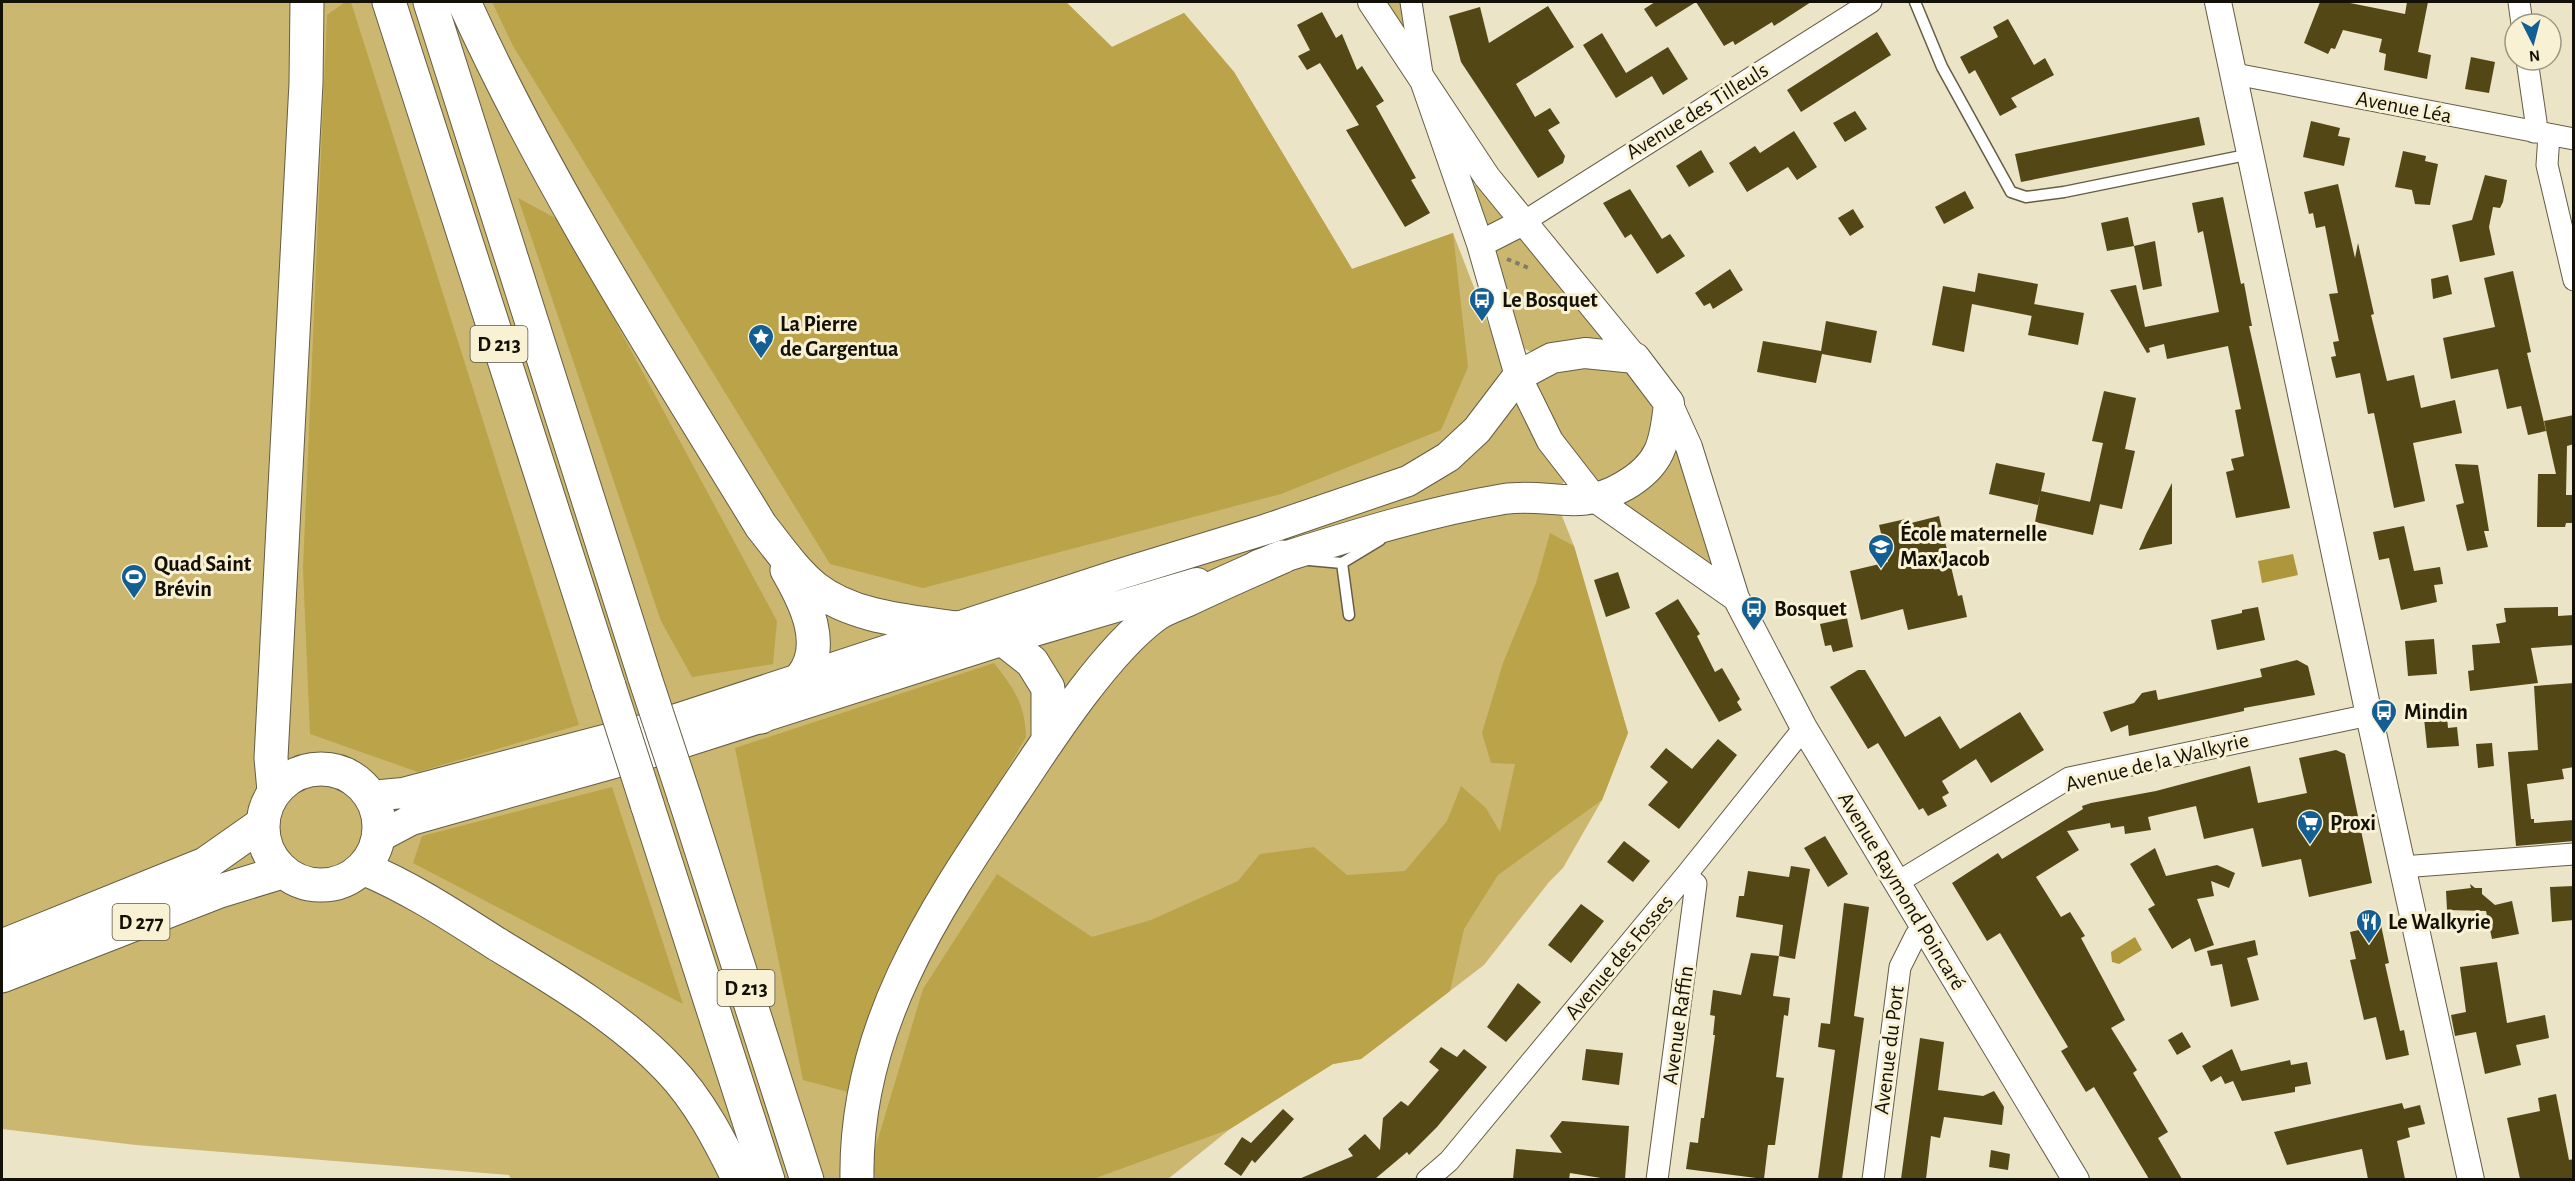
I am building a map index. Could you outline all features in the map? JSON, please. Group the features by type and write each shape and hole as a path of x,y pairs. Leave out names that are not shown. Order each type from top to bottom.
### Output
{"main road":[{"path":"274,791 271,758 306,83 307,2"},
{"name":"D 213","path":"389,2 768,1179"},
{"name":"D 213","path":"430,2 807,1179"},
{"path":"464,2 527,133 573,216 803,597 814,642 811,659 802,676 761,717"},
{"path":"370,796 403,793 646,729 802,676 1267,529 1408,481 1448,457 1477,430 1518,376 1552,358 1574,354 1635,358"},
{"name":"Avenue Raymond Poincaré","path":"1635,358 1669,403"},
{"path":"379,837 411,820 653,752 1004,640 1420,515 1508,499 1574,502 1595,499 1624,487 1652,466 1666,438 1669,403"},
{"path":"761,526 794,567 816,589 852,607 874,614 956,628 1004,640 1032,662 1048,688 1048,740"},
{"path":"857,1179 860,1103 875,1045 901,976 943,898 1048,740 1113,656 1155,615 1282,557"},
{"path":"324,769 350,777 370,796 379,823 379,837 373,854 363,868 349,879 323,885 297,881 282,872 271,858 264,841 262,824 266,806 274,791 297,775 324,769"},
{"name":"D 277","path":"2,946 205,864 262,824"},
{"path":"363,868 400,884 567,987 634,1037 669,1068 698,1104 740,1179"},
{"name":"D 277","path":"2,976 220,891 282,872"}],"street":[{"name":"Avenue Raymond Poincaré","path":"1371,2 1487,177 1635,358"},
{"path":"1410,2 1424,83"},
{"name":"Avenue des Tilleuls","path":"1525,221 1871,2"},
{"path":"2218,2 2252,154 2369,716 2472,1179"},
{"path":"2529,72 2536,122 2541,133 2574,280"},
{"name":"Avenue Léa","path":"2235,74 2574,140"},
{"name":"Avenue Raymond Poincaré","path":"1424,83 1482,254 1518,376 1550,441 1595,499 1736,597"},
{"path":"1482,254 1525,221"},
{"name":"Avenue Raymond Poincaré","path":"1669,403 1689,447 1736,597 1804,728 2076,1179"},
{"name":"Avenue de la Walkyrie","path":"1898,882 2069,778 2369,716"},
{"name":"Avenue des Fosses","path":"1427,1179 1449,1161 1686,876 1804,728"},
{"path":"2402,867 2574,854"},
{"name":"Avenue Raffin","path":"1657,1179 1696,884 1686,876"},
{"name":"Avenue du Port","path":"1873,1179 1900,967 1916,935 1925,930"}],"lane":[{"path":"1915,2 1942,68 2011,192 2026,197 2064,192 2252,154"},
{"path":"1282,557 1342,563 1420,515"},
{"path":"1342,563 1349,615"}],"path":[{"path":"1482,254 1509,259 1538,272 1548,268 1557,260"}],"shaded area":[{"path":"2,2 1066,2 1112,47 1184,13 1234,72 1352,269 1453,233 1519,404 1565,481 1561,485 1550,486 1574,546 1628,733 1602,800 1563,868 1549,882 1484,965 1361,1059 1333,1064 1298,1085 1230,1129 1168,1179 511,1180 509,1175 136,1145 2,1129"},
{"path":"345,2 351,2 579,725 418,772 310,734 303,568 327,15"},
{"path":"492,2 1066,2 1112,47 1184,13 1234,72 1352,269 1453,233 1468,367 1441,430 1281,494 923,588 830,564 513,46"},
{"path":"1383,2 1400,2 1406,29 1403,31"},
{"path":"1479,185 1507,218 1489,231 1473,188"},
{"path":"518,198 561,221 777,621 773,664 692,677 661,621"},
{"path":"1519,234 1604,339 1602,341 1534,353 1521,347 1492,248"},
{"path":"1572,365 1629,372 1651,404 1653,412 1654,420 1645,457 1599,485 1570,455 1535,383 1541,377"},
{"path":"1676,451 1720,571 1622,506 1622,499 1671,452"},
{"path":"1550,533 1574,546 1628,733 1602,800 1498,875 1464,929 1450,991 1361,1059 1333,1064 1230,1129 1093,1179 875,1179 872,1159 923,989 997,874 1092,937 1151,920 1238,881 1260,854 1314,847 1347,875 1405,871 1447,821 1461,786 1486,808 1500,832 1515,764 1491,763 1482,733 1503,663 1536,583"},
{"path":"2293,554 2298,575 2262,583 2258,561"},
{"path":"994,663 1021,706 1026,737 881,985 848,1092 803,1080 735,748"},
{"path":"612,787 683,1004 413,863 422,836"},
{"path":"2135,937 2142,950 2119,964 2112,962 2111,952"}],"building":[{"path":"1655,2 1696,2 1656,27 1644,9"},
{"path":"1696,2 1811,2 1774,26 1772,22 1735,45 1733,41 1724,46"},
{"path":"2320,2 2345,2 2405,14 2407,2 2428,2 2418,52 2431,55 2427,79 2384,70 2386,54 2379,52 2382,39 2343,30 2335,49 2331,48 2328,54 2304,43"},
{"path":"1548,6 1574,47 1516,84 1535,117 1550,108 1560,123 1548,130 1565,156 1563,163 1538,178 1461,62 1449,16 1480,7 1489,43"},
{"path":"1322,12 1336,38 1342,34 1357,70 1362,66 1384,101 1376,106 1416,178 1411,180 1430,213 1405,227 1346,130 1359,125 1320,63 1307,70 1298,56 1310,50 1297,25"},
{"path":"2008,19 2034,65 2045,58 2054,75 2011,98 2017,107 2000,116 1975,70 1969,74 1960,57 1998,37 1993,27"},
{"path":"1877,32 1891,55 1801,112 1787,90"},
{"path":"1602,33 1626,73 1668,47 1688,79 1663,95 1652,76 1616,98 1583,45"},
{"path":"2471,57 2495,62 2489,93 2465,89"},
{"path":"1855,111 1867,129 1845,142 1833,123"},
{"path":"2199,117 2205,145 2021,182 2015,154"},
{"path":"2311,121 2340,128 2338,136 2350,138 2344,166 2303,157"},
{"path":"1794,131 1817,167 1797,180 1788,167 1747,192 1729,163 1755,146 1760,153"},
{"path":"1701,150 1714,172 1689,187 1676,166"},
{"path":"2403,151 2426,156 2425,161 2438,164 2430,205 2415,204 2412,190 2395,187"},
{"path":"2485,175 2507,180 2503,202 2500,208 2493,207 2489,227 2495,255 2460,262 2452,225 2472,220"},
{"path":"2338,184 2355,258 2358,243 2374,314 2371,315 2387,381 2414,375 2421,408 2455,400 2462,433 2413,443 2425,501 2394,508 2374,413 2368,414 2360,373 2336,378 2331,357 2336,356 2333,342 2339,341 2329,294 2338,293 2325,226 2316,228 2313,213 2309,214 2304,192"},
{"path":"1630,189 1662,239 1670,234 1685,256 1657,274 1631,234 1625,238 1603,203"},
{"path":"1965,191 1974,208 1944,224 1935,207"},
{"path":"2223,197 2241,284 2244,283 2252,326 2249,326 2290,508 2236,518 2226,472 2234,470 2231,459 2244,456 2235,410 2241,409 2228,346 2167,359 2164,344 2149,348 2150,352 2147,353 2110,290 2136,285 2145,327 2219,312 2203,231 2198,233 2192,203"},
{"path":"1853,209 1864,227 1850,236 1838,218"},
{"path":"2128,217 2134,246 2107,251 2101,223"},
{"path":"2155,241 2162,286 2143,290 2134,246"},
{"path":"1730,269 1743,290 1713,309 1710,303 1704,306 1695,293"},
{"path":"2513,271 2531,352 2527,353 2546,431 2528,435 2521,406 2507,409 2498,369 2451,379 2443,338 2495,327 2484,278"},
{"path":"1978,273 2038,284 2032,316 1972,304 1964,352 1932,345 1943,286 1975,292"},
{"path":"2448,275 2452,294 2433,299 2431,279"},
{"path":"2034,304 2084,313 2078,345 2028,335"},
{"path":"1826,321 1877,331 1871,363 1822,354 1816,383 1757,372 1763,341 1821,351"},
{"path":"2104,391 2136,398 2125,449 2135,451 2122,509 2090,502 2103,443 2092,441"},
{"path":"2574,415 2574,444 2567,446 2566,495 2574,495 2574,523 2566,523 2565,527 2537,527 2538,474 2556,474 2544,421"},
{"path":"1996,463 2045,473 2038,505 1989,494"},
{"path":"2455,464 2478,465 2489,531 2484,531 2488,547 2467,551 2456,505 2464,503"},
{"path":"2172,483 2172,544 2139,550 2146,534"},
{"path":"2041,491 2100,504 2093,535 2035,522"},
{"path":"1939,516 1958,596 1962,595 1967,617 1908,630 1903,609 1861,620 1850,571 1888,562 1879,525 1910,518 1911,523"},
{"path":"2404,526 2414,571 2440,567 2443,584 2434,585 2437,602 2401,610 2389,558 2379,560 2373,532"},
{"path":"1618,572 1630,608 1606,617 1594,580"},
{"path":"1678,599 1700,634 1697,636 1715,672 1722,668 1740,699 1737,702 1742,710 1719,722 1655,613"},
{"path":"2258,607 2265,640 2217,650 2211,620"},
{"path":"2558,607 2558,616 2574,615 2574,645 2531,648 2538,683 2470,691 2468,671 2474,670 2472,645 2500,643 2496,624 2506,622 2504,608"},
{"path":"1847,618 1853,647 1833,652 1831,645 1825,646 1820,624"},
{"path":"2434,639 2437,674 2408,676 2405,641"},
{"path":"2297,660 2308,666 2315,695 2244,708 2244,711 2129,736 2128,725 2111,732 2103,712 2134,703 2142,693 2156,690 2158,700 2262,677 2260,669"},
{"path":"1858,670 1865,670 1905,737 1940,716 1960,749 2020,712 2044,750 1991,783 1976,759 1942,781 1949,793 1942,797 1947,806 1928,816 1923,808 1919,810 1878,743 1868,749 1830,687"},
{"path":"2574,683 2574,767 2562,769 2564,779 2527,784 2531,819 2534,819 2534,823 2574,820 2574,841 2516,846 2508,752 2538,750 2534,686"},
{"path":"2447,717 2448,728 2457,727 2459,746 2427,748 2424,718"},
{"path":"1718,739 1737,755 1679,829 1648,805 1668,782 1650,767 1666,748 1692,769"},
{"path":"2492,743 2494,766 2478,768 2476,744"},
{"path":"2336,750 2345,754 2372,883 2309,897 2301,859 2262,867 2253,828 2204,839 2196,806 2148,817 2151,830 2125,834 2124,826 2111,828 2110,823 2067,831 2079,850 2036,877 2061,917 2070,912 2085,936 2081,938 2125,1020 2111,1028 2137,1070 2133,1073 2168,1132 2158,1138 2182,1179 2149,1179 2094,1087 2086,1092 2061,1051 2068,1047 2000,933 1987,941 1952,883 1998,853 2002,859 2083,809 2082,806 2091,803 2156,791 2250,766 2258,803 2307,793 2299,758"},
{"path":"1825,836 1848,874 1828,887 1804,848"},
{"path":"1624,841 1650,861 1633,882 1607,862"},
{"path":"2155,848 2166,876 2217,865 2235,873 2229,888 2211,881 2214,896 2197,899 2214,945 2195,952 2190,938 2172,949 2148,909 2155,905 2130,864"},
{"path":"1791,866 1810,869 1795,959 1779,956 1783,925 1736,917 1739,896 1744,896 1748,871 1789,877"},
{"path":"2470,884 2475,888 2482,888 2482,894 2495,905 2512,901 2519,934 2492,939 2486,911 2447,910 2446,891 2471,888"},
{"path":"2574,886 2574,920 2552,922 2550,887"},
{"path":"1844,903 1869,907 1854,1016 1864,1018 1842,1179 1818,1179 1835,1050 1818,1047 1821,1023 1830,1024"},
{"path":"1581,904 1604,921 1571,963 1548,945"},
{"path":"2381,925 2389,963 2385,964 2400,1031 2404,1030 2409,1055 2386,1060 2376,1017 2364,1020 2350,960 2356,959 2350,932"},
{"path":"2255,940 2258,955 2247,958 2259,1000 2231,1007 2222,964 2211,966 2207,951"},
{"path":"1751,953 1779,956 1773,996 1790,998 1788,1016 1784,1015 1776,1077 1784,1078 1775,1145 1768,1145 1764,1179 1686,1169 1690,1142 1698,1143 1701,1118 1704,1118 1715,1035 1713,1035 1715,1016 1710,1015 1713,990 1741,995"},
{"path":"2497,962 2507,1023 2545,1015 2549,1038 2516,1045 2521,1065 2485,1074 2476,1032 2455,1036 2451,1015 2466,1012 2460,967"},
{"path":"1518,983 1541,1002 1506,1042 1487,1027"},
{"path":"2182,1032 2191,1047 2177,1055 2168,1040"},
{"path":"1920,1038 1944,1042 1938,1090 1983,1096 1994,1091 2004,1107 2002,1125 1944,1117 1940,1138 1931,1136 1926,1179 1901,1179"},
{"path":"1441,1047 1457,1057 1464,1049 1487,1067 1437,1127 1409,1155 1407,1152 1375,1179 1299,1179 1353,1156 1348,1149 1365,1134 1380,1150 1383,1118 1401,1101 1408,1106 1439,1070 1429,1062"},
{"path":"1586,1049 1623,1053 1619,1085 1582,1080"},
{"path":"2232,1049 2241,1071 2290,1060 2291,1065 2307,1062 2311,1084 2295,1087 2295,1092 2242,1101 2233,1081 2225,1084 2221,1076 2211,1082 2202,1066"},
{"path":"2556,1094 2569,1160 2574,1159 2574,1179 2520,1179 2507,1118 2540,1111 2538,1098"},
{"path":"2402,1103 2404,1109 2420,1105 2425,1124 2408,1128 2410,1137 2397,1141 2405,1179 2368,1179 2362,1149 2287,1165 2274,1132"},
{"path":"1283,1109 1294,1119 1255,1163 1252,1160 1241,1176 1224,1164 1242,1137 1251,1143"},
{"path":"1562,1121 1629,1126 1625,1179 1607,1179 1570,1173 1569,1179 1513,1179 1516,1149 1562,1153 1550,1136"},
{"path":"1991,1150 2010,1154 2008,1170 1989,1167"}],"place":[{"name":"Le Bosquet","path":"1482,323"},
{"name":"La Pierre de Gargentua","path":"761,360"},
{"name":"École maternelle Max Jacob","path":"1881,570"},
{"name":"Quad Saint Brévin","path":"134,600"},
{"name":"Bosquet","path":"1754,632"},
{"name":"Mindin","path":"2384,735"},
{"name":"Proxi","path":"2310,846"},
{"name":"Le Walkyrie","path":"2369,945"}]}
